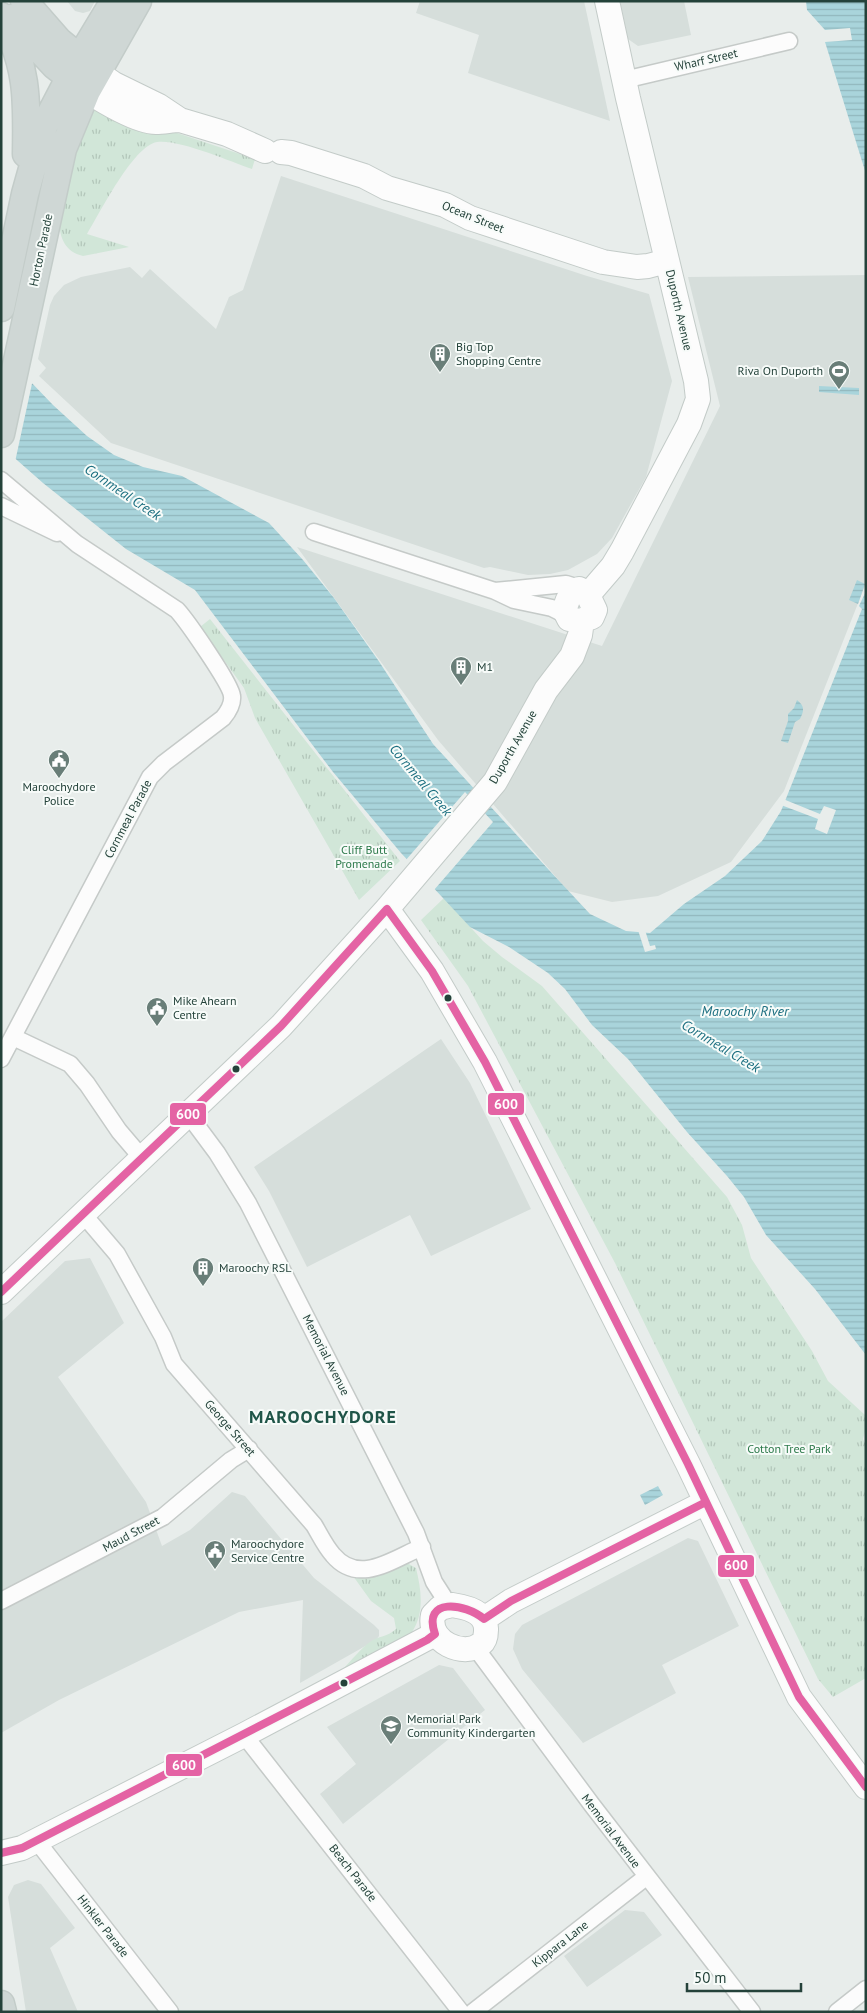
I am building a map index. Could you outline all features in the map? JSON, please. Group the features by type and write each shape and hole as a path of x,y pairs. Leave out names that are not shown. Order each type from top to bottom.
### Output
{"main road":[{"path":"24,1 59,41 83,75"},
{"path":"83,75 114,1"},
{"path":"1,308 25,194 44,126 138,1"},
{"path":"1,8 44,56 83,75"},
{"path":"1,16 16,48 25,78 27,105 25,194"},
{"name":"Horton Parade","path":"1,434 63,149 83,75"},
{"path":"7,280 38,262"},
{"path":"1,2004 2,2012"}],"street":[{"name":"Duporth Avenue","path":"585,592 613,566 622,552 689,424 698,398 698,389 607,1"},
{"name":"Wharf Street","path":"624,80 789,41"},
{"name":"Ocean Street","path":"83,75 114,84 159,106 180,120 227,134 273,152 291,153 364,176 388,188 445,205 470,218 602,262 637,267 667,261"},
{"name":"Cornmeal Parade","path":"1,480 75,542 177,610 228,682 232,698 229,710 223,718 164,763 150,777 1,1059"},
{"name":"Cornmeal Parade","path":"1,506 75,542"},
{"path":"314,532 495,590 514,600 552,608 574,618 590,618 595,614 594,605 585,592 568,584 495,590"},
{"name":"Duporth Avenue","path":"1,1292 281,1026 387,909 477,804 503,768 546,690 570,660 580,635 574,618"},
{"path":"387,909 432,972 485,1062 706,1502 799,1697 866,1786"},
{"path":"13,1036 70,1064 87,1084 119,1132 142,1158"},
{"name":"Memorial Avenue","path":"188,1114 217,1153 248,1203 422,1547 434,1582 443,1596 446,1606"},
{"name":"George Street","path":"83,1214 117,1254 163,1337 174,1364 314,1525 333,1556 352,1569 372,1569 422,1547"},
{"name":"Maud Street","path":"1,1601 163,1518 231,1460 249,1450"},
{"path":"484,1620 511,1600 706,1502"},
{"path":"446,1606 459,1606 476,1612 486,1625 484,1640 475,1647 465,1648 451,1645 440,1639 432,1629 433,1615 440,1608 446,1606"},
{"path":"1,1854 22,1848 244,1735 435,1634"},
{"name":"Memorial Avenue","path":"475,1647 646,1876 752,2012"},
{"name":"Beach Parade","path":"244,1735 462,2012"},
{"name":"Hinkler Parade","path":"36,1840 170,2012"},
{"name":"Kippara Lane","path":"473,2012 646,1876"},
{"path":"837,2012 866,1990"}],"shaded area":[{"path":"67,1 95,1 90,11 83,13 75,11"},
{"path":"420,1 584,1 610,121 468,73 479,35 416,13"},
{"path":"620,1 684,1 691,35 638,46 628,39"},
{"name":"Big Top Shopping Centre","path":"281,176 587,276 649,294 672,381 646,477 612,538 597,554 568,570 550,574 528,575 490,567 484,568 111,443 39,376 46,368 38,359 50,305 54,296 64,285 81,277 130,267 142,278 150,269 216,329 229,297 243,290"},
{"path":"866,275 866,583 784,791 731,862 658,896 612,902 568,891 438,740 297,547 602,646 720,406 688,277"},
{"path":"441,1039 470,1083 531,1209 431,1256 410,1215 307,1267 269,1191 254,1167"},
{"path":"90,1258 124,1323 58,1377 146,1502 162,1546 190,1530 232,1492 245,1496 314,1578 374,1625 379,1630 379,1636 376,1640 300,1683 303,1600 239,1612 59,1700 1,1733 1,1322 65,1261"},
{"path":"688,1538 698,1541 739,1626 662,1665 676,1693 583,1743 522,1669 513,1649 515,1634 522,1625"},
{"name":"Memorial Park Community Kindergarten","path":"439,1665 453,1668 485,1710 343,1824 320,1794 356,1764 327,1727"},
{"path":"28,1880 41,1884 75,1928 50,1948 78,2012 26,2012 8,1897 14,1885"},
{"path":"625,1910 644,1912 662,1935 587,1987 564,1956"}],"green space":[{"path":"94,110 109,117 177,133 255,159 252,169 204,151 178,144 157,142 148,146 128,167 87,234 129,247 83,256 68,248 60,232 59,212 70,166"},
{"name":"Cliff Butt Promenade","path":"210,619 400,861 359,900 255,718 244,688 200,627"},
{"name":"Cotton Tree Park","path":"444,898 483,941 542,986 727,1197 742,1225 751,1258 812,1351 828,1381 865,1415 866,1428 863,1439 866,1445 866,1678 833,1697 818,1679 615,1263 468,986 421,920"},
{"path":"407,1563 416,1568 421,1600 419,1617 412,1632 391,1646 344,1668 370,1642 390,1634 396,1629 394,1618 371,1601 353,1576 381,1574"}],"water":[{"path":"806,1 866,1 866,174 825,42 825,30 807,10"},
{"name":"Maroochy River","path":"1,351 53,405 87,436 114,455 143,467 182,476 269,523 334,598 378,660 433,744 590,914 626,931 650,933 684,904 725,876 762,841 781,811 862,609 859,606 866,591 866,1355 815,1289 766,1235 744,1197 727,1176 687,1132 628,1059 592,1025 565,989 548,973 509,947 470,927 401,853 333,772 195,590 126,549 43,483 1,446"},
{"name":"Riva On Duporth","path":"819,386 859,388 859,395 819,392"},
{"path":"857,580 865,584 858,604 849,600"},
{"path":"797,700 803,707 800,719 795,722 788,743 781,741 788,721 788,714 794,708"},
{"path":"658,1486 663,1495 645,1505 640,1495"}],"pier":[{"path":"850,28 852,40 825,42 825,30"},
{"path":"1,348 33,379 15,462 1,450"},
{"path":"465,792 493,822 434,890 405,861"},
{"path":"783,799 820,814 824,806 836,810 827,834 815,829 818,819 781,805"},
{"path":"638,930 645,930 650,946 655,945 656,949 645,952"}],"transit line":[{"name":"600","path":"1,1292 281,1026 387,909 432,971 485,1062 688,1464 799,1697 866,1787"},
{"name":"600","path":"1,1853 22,1848 427,1640 435,1634 434,1614 440,1609 448,1607 466,1609 484,1619 511,1601 706,1502"}],"place":[{"name":"Big Top Shopping Centre","path":"440,373"},
{"name":"Riva On Duporth","path":"839,390"},
{"name":"M1","path":"461,686"},
{"name":"Maroochydore Police","path":"59,779"},
{"name":"Mike Ahearn Centre","path":"157,1027"},
{"name":"Maroochy RSL","path":"203,1287"},
{"name":"Maroochydore Service Centre","path":"215,1570"},
{"name":"Memorial Park Community Kindergarten","path":"391,1745"}],"district":[{"name":"MAROOCHYDORE","path":"323,1417"}],"water label":[{"name":"Cornmeal Creek","path":"123,492"},
{"name":"Cornmeal Creek","path":"421,780"},
{"name":"Cornmeal Creek","path":"721,1046"}]}
